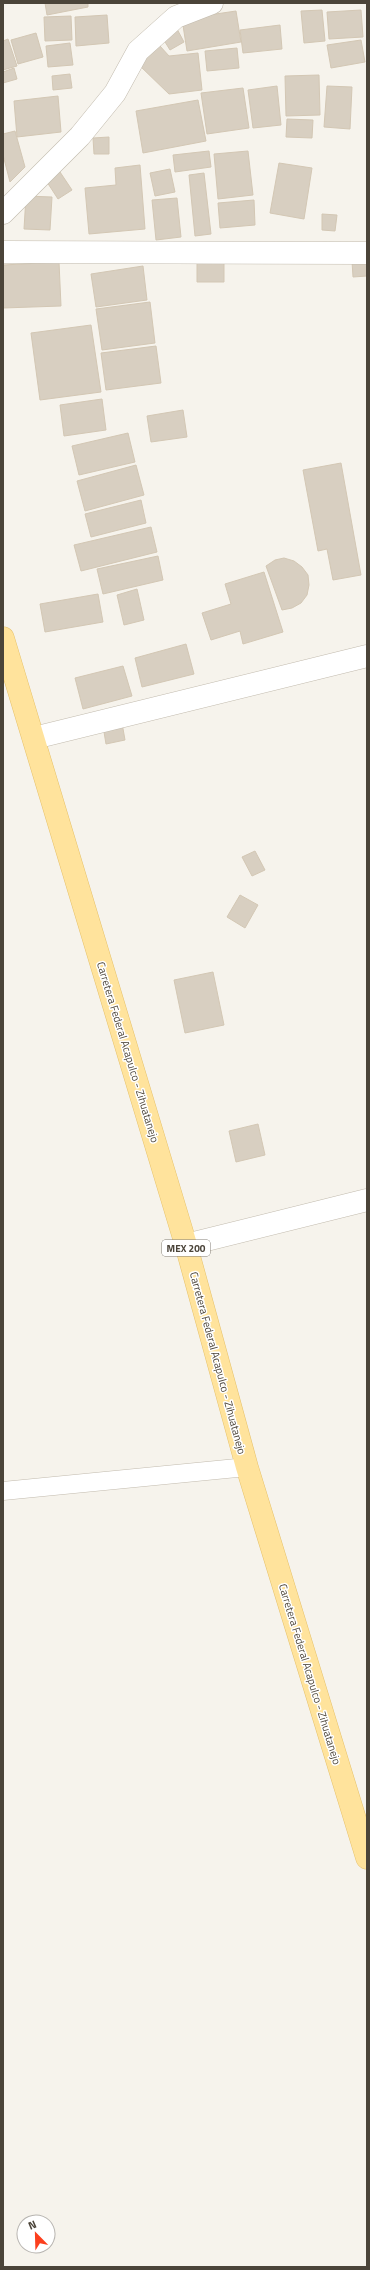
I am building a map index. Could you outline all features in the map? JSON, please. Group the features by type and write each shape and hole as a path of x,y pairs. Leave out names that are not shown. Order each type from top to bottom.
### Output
{"main road":[{"name":"Carretera Federal Acapulco - Zihuatanejo","path":"3,638 186,1245 247,1467 367,1858"}],"street":[{"path":"3,213 80,136 115,93 138,51 176,17 212,3"},
{"path":"3,252 367,253"},
{"path":"34,738 367,656"},
{"path":"186,1245 367,1200"}],"lane":[{"path":"3,1491 247,1467"}],"building":[{"path":"45,3 88,3 88,7 47,15"},
{"path":"322,10 325,41 304,43 301,11"},
{"path":"361,10 363,37 329,39 327,12"},
{"path":"236,11 241,42 187,51 182,19"},
{"path":"107,15 109,43 76,46 75,17"},
{"path":"71,16 72,40 45,41 44,17"},
{"path":"280,25 282,49 243,53 240,30"},
{"path":"177,29 184,42 170,50 162,37"},
{"path":"36,33 43,57 18,64 11,40"},
{"path":"8,39 17,66 3,70 3,41"},
{"path":"361,40 365,62 331,68 327,45"},
{"path":"70,43 73,65 48,67 46,46"},
{"path":"160,46 169,56 198,53 202,90 169,94 139,65"},
{"path":"237,48 239,68 207,71 205,51"},
{"path":"14,68 17,79 3,83 3,72"},
{"path":"70,74 72,88 53,90 52,76"},
{"path":"319,75 320,115 286,116 285,76"},
{"path":"277,86 281,125 253,128 248,90"},
{"path":"327,86 352,87 350,129 324,127"},
{"path":"243,88 249,128 207,134 201,93"},
{"path":"58,96 61,132 17,137 14,101"},
{"path":"198,100 206,141 143,153 136,111"},
{"path":"287,119 313,120 312,138 286,137"},
{"path":"15,131 25,167 10,182 3,155 3,134"},
{"path":"109,137 109,154 94,154 93,138"},
{"path":"209,151 211,167 175,172 173,155"},
{"path":"248,151 253,195 218,199 214,154"},
{"path":"279,163 312,168 304,219 270,213"},
{"path":"140,165 145,229 89,234 85,188 116,185 115,168"},
{"path":"170,169 175,192 155,196 150,173"},
{"path":"60,172 72,190 58,199 47,182"},
{"path":"204,173 211,234 195,236 189,175"},
{"path":"26,196 52,197 50,230 24,229"},
{"path":"177,198 181,237 156,240 152,200"},
{"path":"254,200 255,225 220,228 218,203"},
{"path":"322,214 337,215 335,231 322,230"},
{"path":"367,260 367,276 353,277 352,261"},
{"path":"197,261 224,262 224,282 197,282"},
{"path":"59,262 61,306 3,308 3,265"},
{"path":"143,266 147,300 96,307 91,274"},
{"path":"150,302 155,343 102,350 96,309"},
{"path":"91,325 101,392 40,400 31,333"},
{"path":"156,346 161,383 106,390 101,353"},
{"path":"102,399 106,430 64,436 60,405"},
{"path":"183,410 187,437 151,442 147,416"},
{"path":"128,433 135,462 79,475 72,446"},
{"path":"341,463 361,575 333,580 327,549 318,551 303,470"},
{"path":"136,465 144,495 85,511 77,481"},
{"path":"141,500 146,523 91,537 85,514"},
{"path":"151,527 157,552 81,571 74,545"},
{"path":"158,556 163,580 103,594 97,569"},
{"path":"284,558 294,561 302,567 308,575 309,585 307,595 301,603 292,608 282,610 266,566 275,560"},
{"path":"264,572 283,632 243,644 240,631 211,640 202,613 231,604 225,584"},
{"path":"137,589 144,620 124,625 117,595"},
{"path":"98,594 103,622 45,632 40,604"},
{"path":"186,644 194,674 142,687 135,658"},
{"path":"123,666 132,696 83,709 75,678"},
{"path":"122,723 125,740 106,744 103,726"},
{"path":"255,851 265,870 252,876 242,857"},
{"path":"240,895 258,905 245,928 227,917"},
{"path":"213,972 224,1025 185,1033 174,980"},
{"path":"258,1124 265,1155 236,1162 229,1131"}]}
